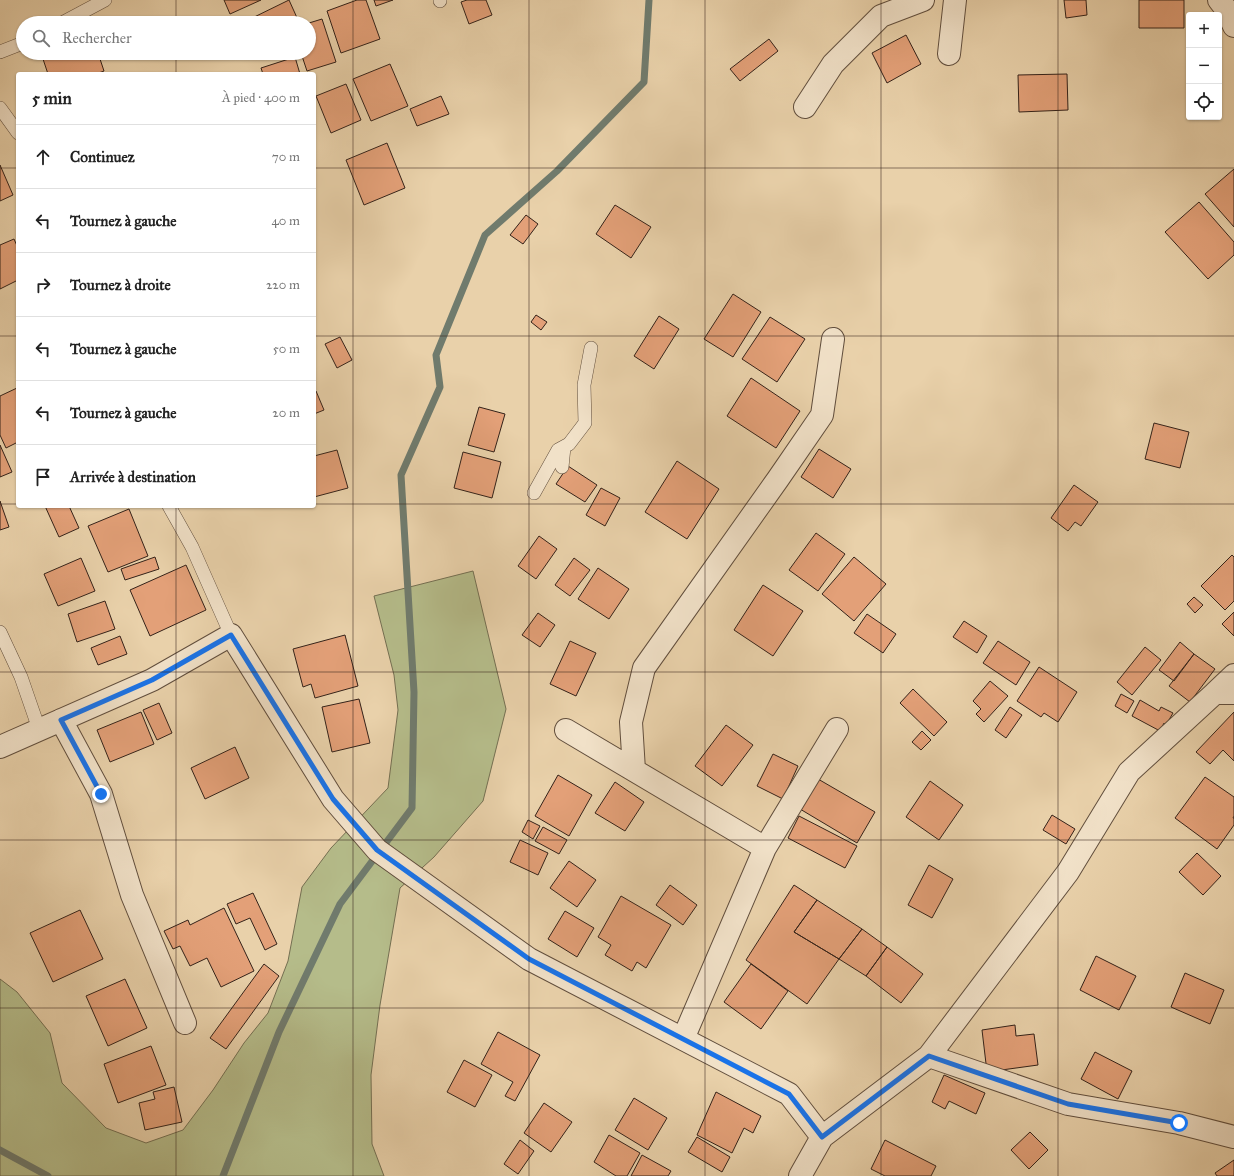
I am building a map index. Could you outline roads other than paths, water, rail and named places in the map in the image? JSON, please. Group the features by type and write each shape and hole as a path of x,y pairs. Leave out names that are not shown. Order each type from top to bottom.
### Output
{"street":[{"path":"805,107 833,64 881,16 922,0"},
{"path":"949,54 955,0"},
{"path":"1219,0 1226,9 1234,26"},
{"path":"634,770 631,722 644,668 778,479 822,414 833,338"},
{"path":"0,746 152,680 231,635 333,799 377,850 529,959 789,1094 822,1137"},
{"path":"800,1176 822,1137 929,1056 1068,872 1129,772 1224,693 1234,675"},
{"path":"61,720 101,794 132,895 185,1023"},
{"path":"683,1039 765,848 837,729"},
{"path":"566,730 765,848"},
{"path":"929,1056 1068,1104 1179,1123 1234,1137"}],"lane":[{"path":"75,16 105,0"},
{"path":"0,52 16,46"},
{"path":"0,108 16,130"},
{"path":"534,493 558,450 569,444 585,423 584,384 592,348"},
{"path":"562,467 564,447"},
{"path":"170,508 192,547 231,635"},
{"path":"0,632 21,677 39,729"}],"waterway":[{"path":"223,1176 279,1032 340,904 412,808 414,692 401,475 440,387 436,355 485,235 557,171 644,82 649,0"},
{"path":"0,1150 48,1176"}]}
